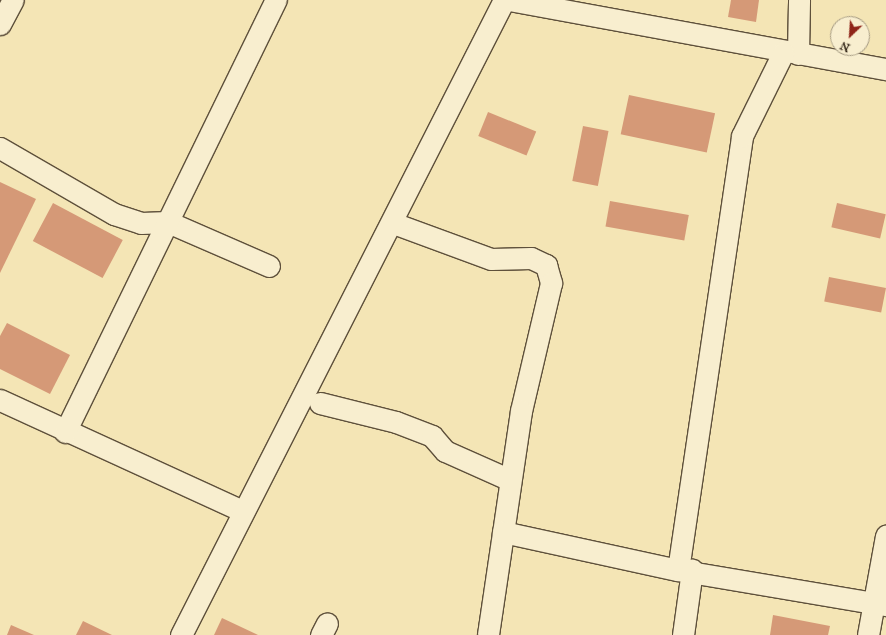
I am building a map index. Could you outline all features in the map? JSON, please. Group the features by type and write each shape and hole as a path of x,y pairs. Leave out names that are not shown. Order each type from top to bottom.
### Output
{"street":[{"path":"0,24 13,0"},
{"path":"65,432 276,0"},
{"path":"181,635 393,223 504,0"},
{"path":"509,0 886,70"},
{"path":"683,635 685,570 742,136 790,53 799,0"},
{"path":"0,148 114,214 141,223 168,222 268,266"},
{"path":"393,223 491,259 531,258 546,265 550,283 521,411 488,635"},
{"path":"0,400 65,432 244,511"},
{"path":"320,403 396,422 432,436 445,451 510,480"},
{"path":"503,532 685,570 880,604"},
{"path":"868,635 880,604 886,536"}],"building":[{"path":"731,0 759,0 756,22 728,17"},
{"path":"629,95 715,113 707,152 621,134"},
{"path":"488,112 536,131 526,156 478,136"},
{"path":"583,126 609,131 598,186 572,181"},
{"path":"0,182 36,199 0,273"},
{"path":"610,201 689,215 684,240 605,227"},
{"path":"53,203 123,240 103,278 33,241"},
{"path":"837,203 886,214 880,239 831,227"},
{"path":"829,277 886,288 881,313 824,302"},
{"path":"7,323 70,355 50,394 0,369 0,336"},
{"path":"773,615 830,626 828,635 770,635"},
{"path":"222,618 258,635 214,635"},
{"path":"83,621 112,635 76,635"},
{"path":"11,625 34,635 7,635"}]}
